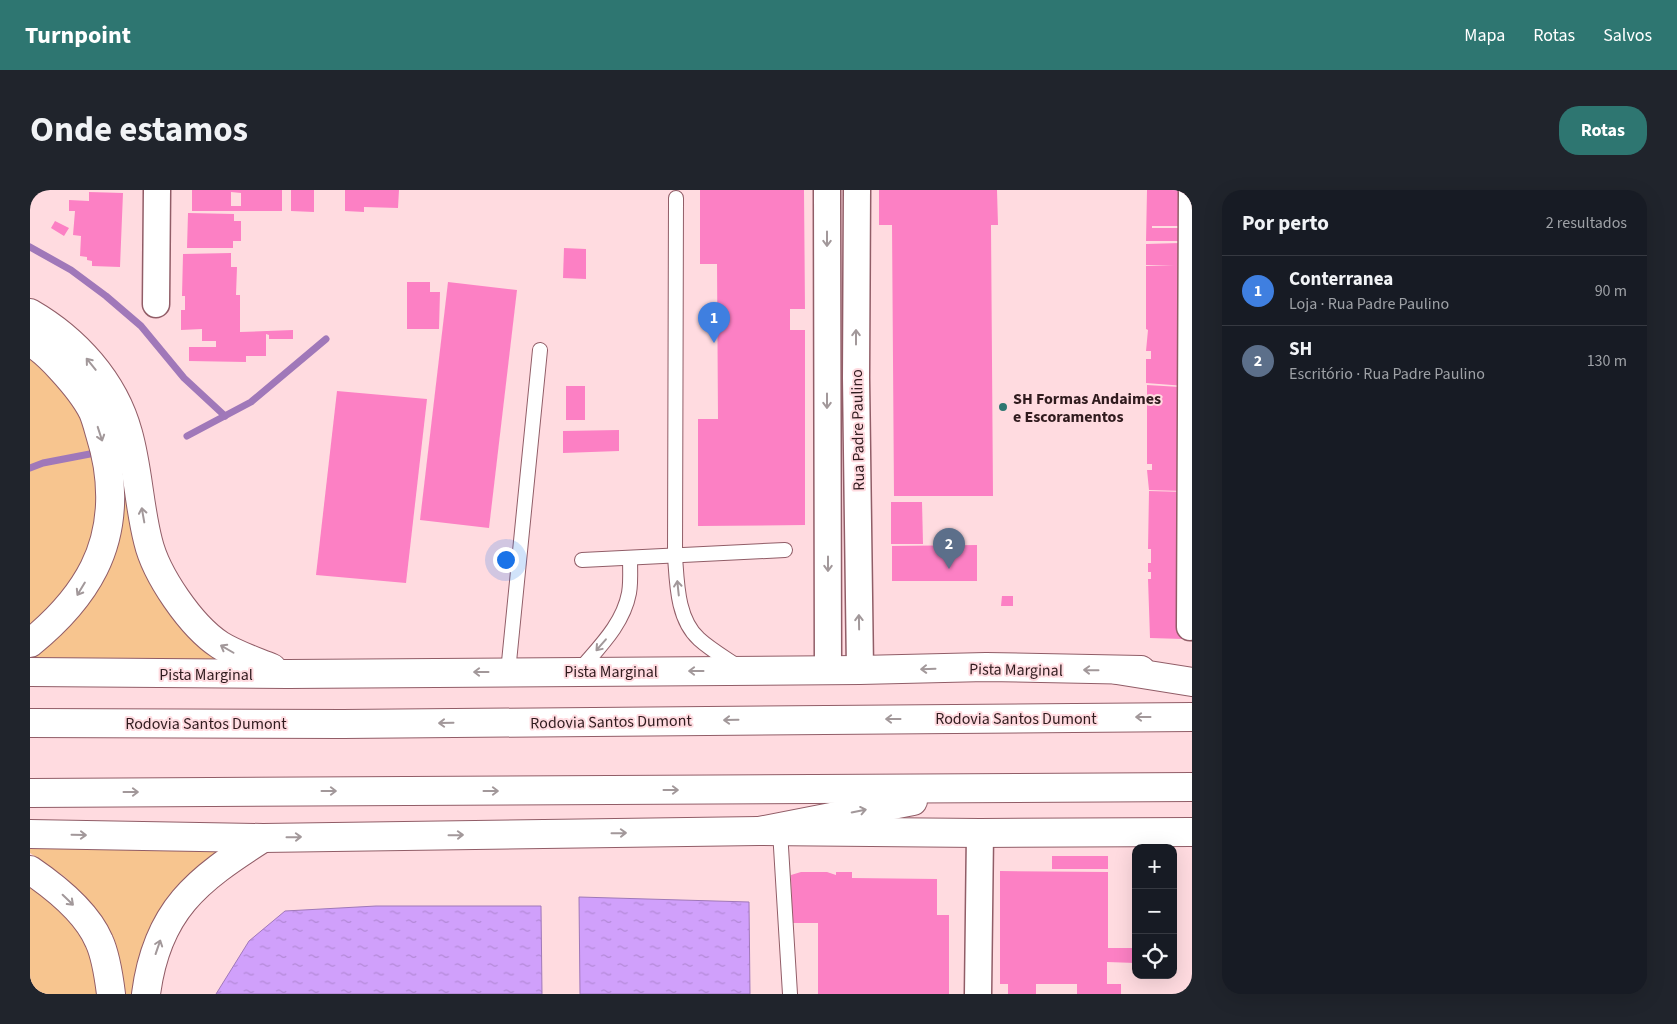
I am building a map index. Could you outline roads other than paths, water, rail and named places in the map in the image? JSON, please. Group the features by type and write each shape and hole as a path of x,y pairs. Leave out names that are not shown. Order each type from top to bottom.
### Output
{"main road":[{"path":"30,313 50,324 90,361 102,377 116,402 128,432 148,542 155,561 174,595 193,622 220,645 288,674"},
{"path":"30,342 52,360 77,386 93,413 106,451 112,502 107,533 94,567 77,596 50,627 30,643"},
{"name":"Pista Marginal","path":"30,672 288,674 860,670 986,667 1117,670 1192,669"},
{"path":"1117,670 1192,682"},
{"name":"Rodovia Santos Dumont","path":"30,723 344,724 1192,717"},
{"path":"30,793 1192,787"},
{"path":"770,831 977,788"},
{"path":"30,834 263,838 770,831 980,833 1192,832"},
{"path":"146,994 148,979 159,942 174,912 192,890 210,874 263,838"},
{"path":"30,870 50,883 72,903 91,928 99,942 109,975 111,994"}],"street":[{"path":"156,304 157,190"},
{"name":"Rua Padre Paulino","path":"827,190 828,670"},
{"name":"Rua Padre Paulino","path":"856,190 856,378 860,670"},
{"path":"1190,627 1192,190"},
{"path":"978,994 980,833"}],"lane":[{"path":"676,198 675,556 678,595 685,619 698,638 742,670"},
{"path":"508,672 540,350"},
{"path":"582,560 785,550"},
{"path":"578,672 607,638 622,616 629,593 630,558"},
{"path":"770,831 790,994"}],"water":[{"path":"579,897 749,902 750,994 580,994"},
{"path":"376,906 541,906 542,994 216,994 249,941 285,911"}],"waterway":[{"path":"30,247 71,270 106,296 141,326 184,378 225,416"},
{"path":"187,436 251,402 326,339"},
{"path":"30,468 43,463 95,453"}],"place":[{"name":"Conterranea","path":"714,343"},
{"name":"SH Formas Andaimes e Escoramentos","path":"1003,407"},
{"name":"SH","path":"949,569"}]}
